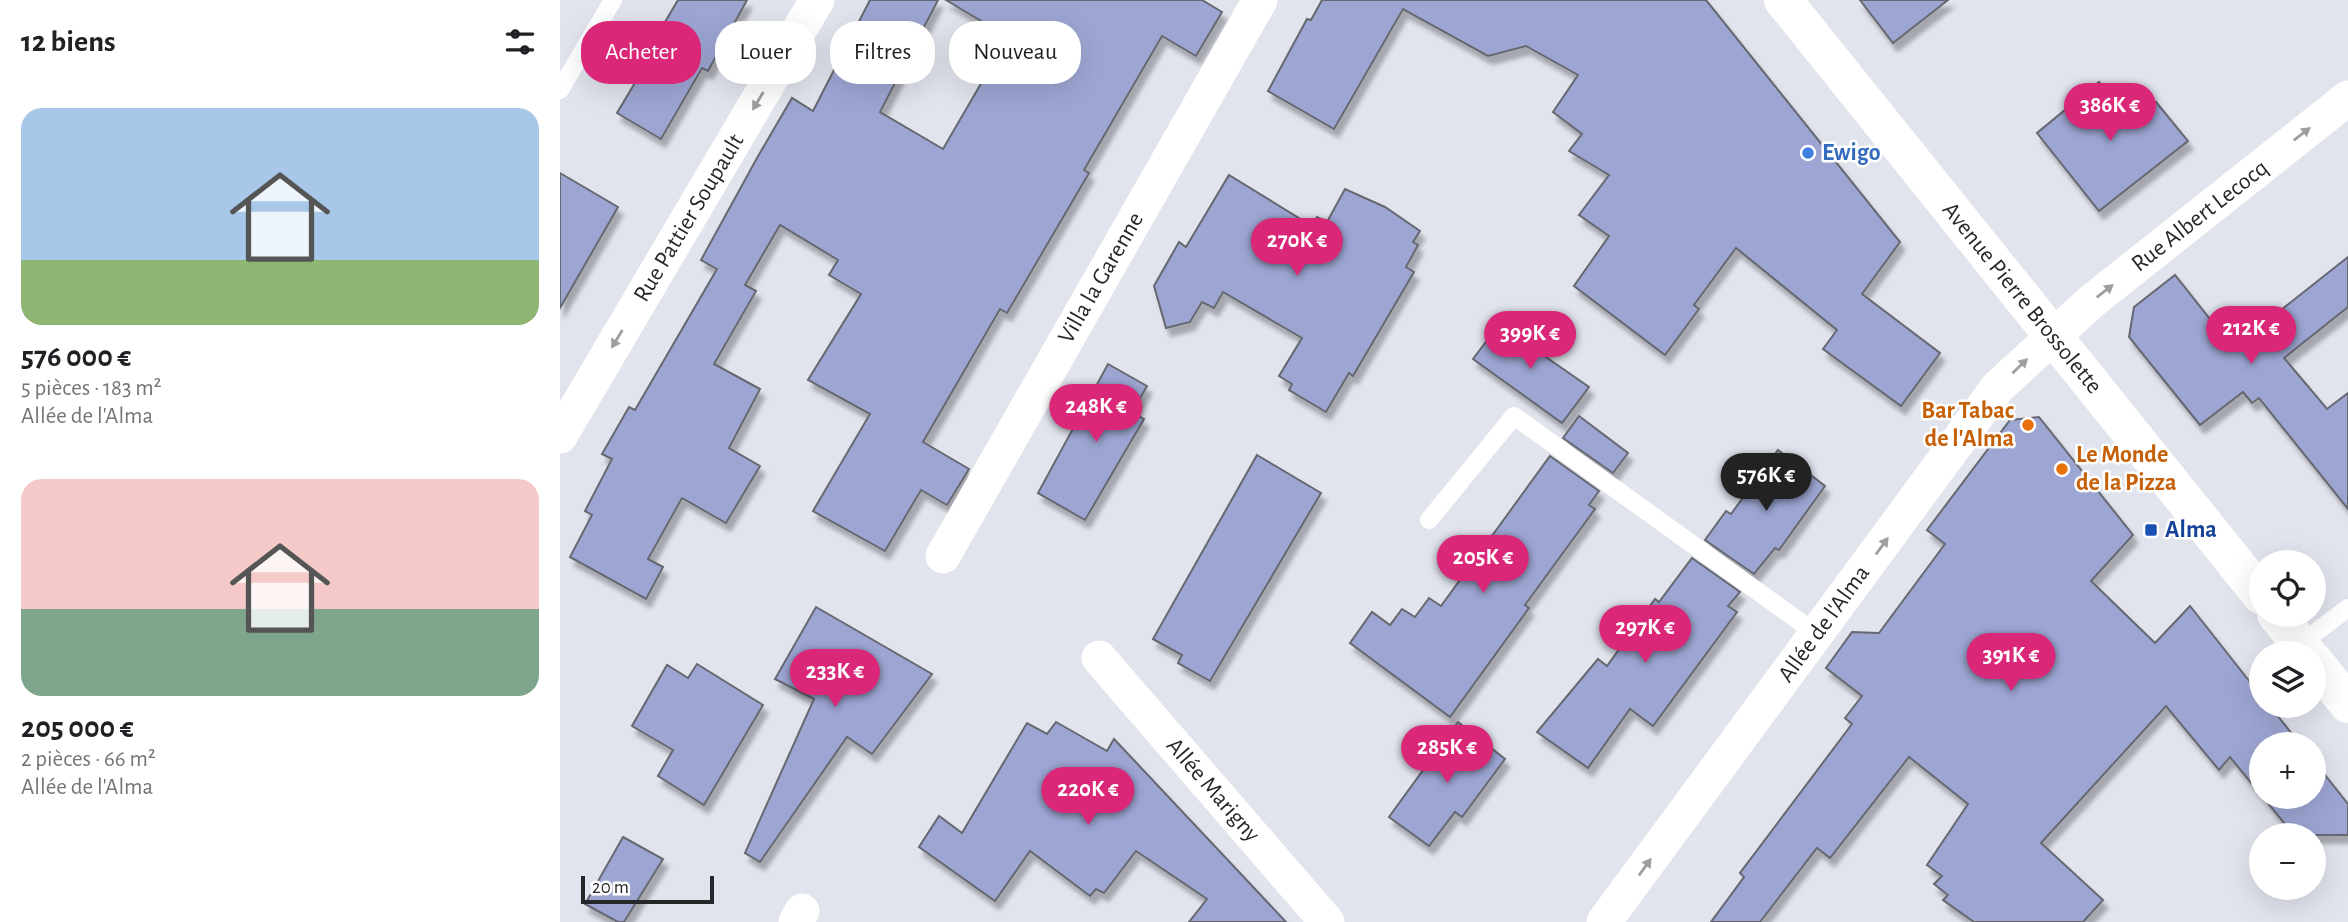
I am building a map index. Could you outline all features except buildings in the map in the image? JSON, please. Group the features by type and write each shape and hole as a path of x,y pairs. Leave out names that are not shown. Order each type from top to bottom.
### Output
{"main road":[{"name":"Avenue Pierre Brossolette","path":"1783,0 2249,580"},
{"path":"2286,627 2297,641"},
{"path":"2326,677 2348,704"}],"street":[{"name":"Rue Pattier Soupault","path":"560,436 817,0"},
{"name":"Villa la Garenne","path":"943,556 1260,0"},
{"name":"Rue Albert Lecocq","path":"2053,335 2348,98"},
{"name":"Allée de l'Alma","path":"1604,922 1998,387 2053,335"},
{"name":"Allée Marigny","path":"1099,658 1327,922"}],"lane":[{"path":"560,90 613,0"},
{"path":"1429,520 1514,416 1817,634"},
{"path":"2318,641 2348,608"}],"place":[{"name":"Ewigo","path":"1808,153"},
{"name":"Bar Tabac de l'Alma","path":"2028,425"},
{"name":"Le Monde de la Pizza","path":"2062,469"},
{"name":"Alma","path":"2151,530"}]}
